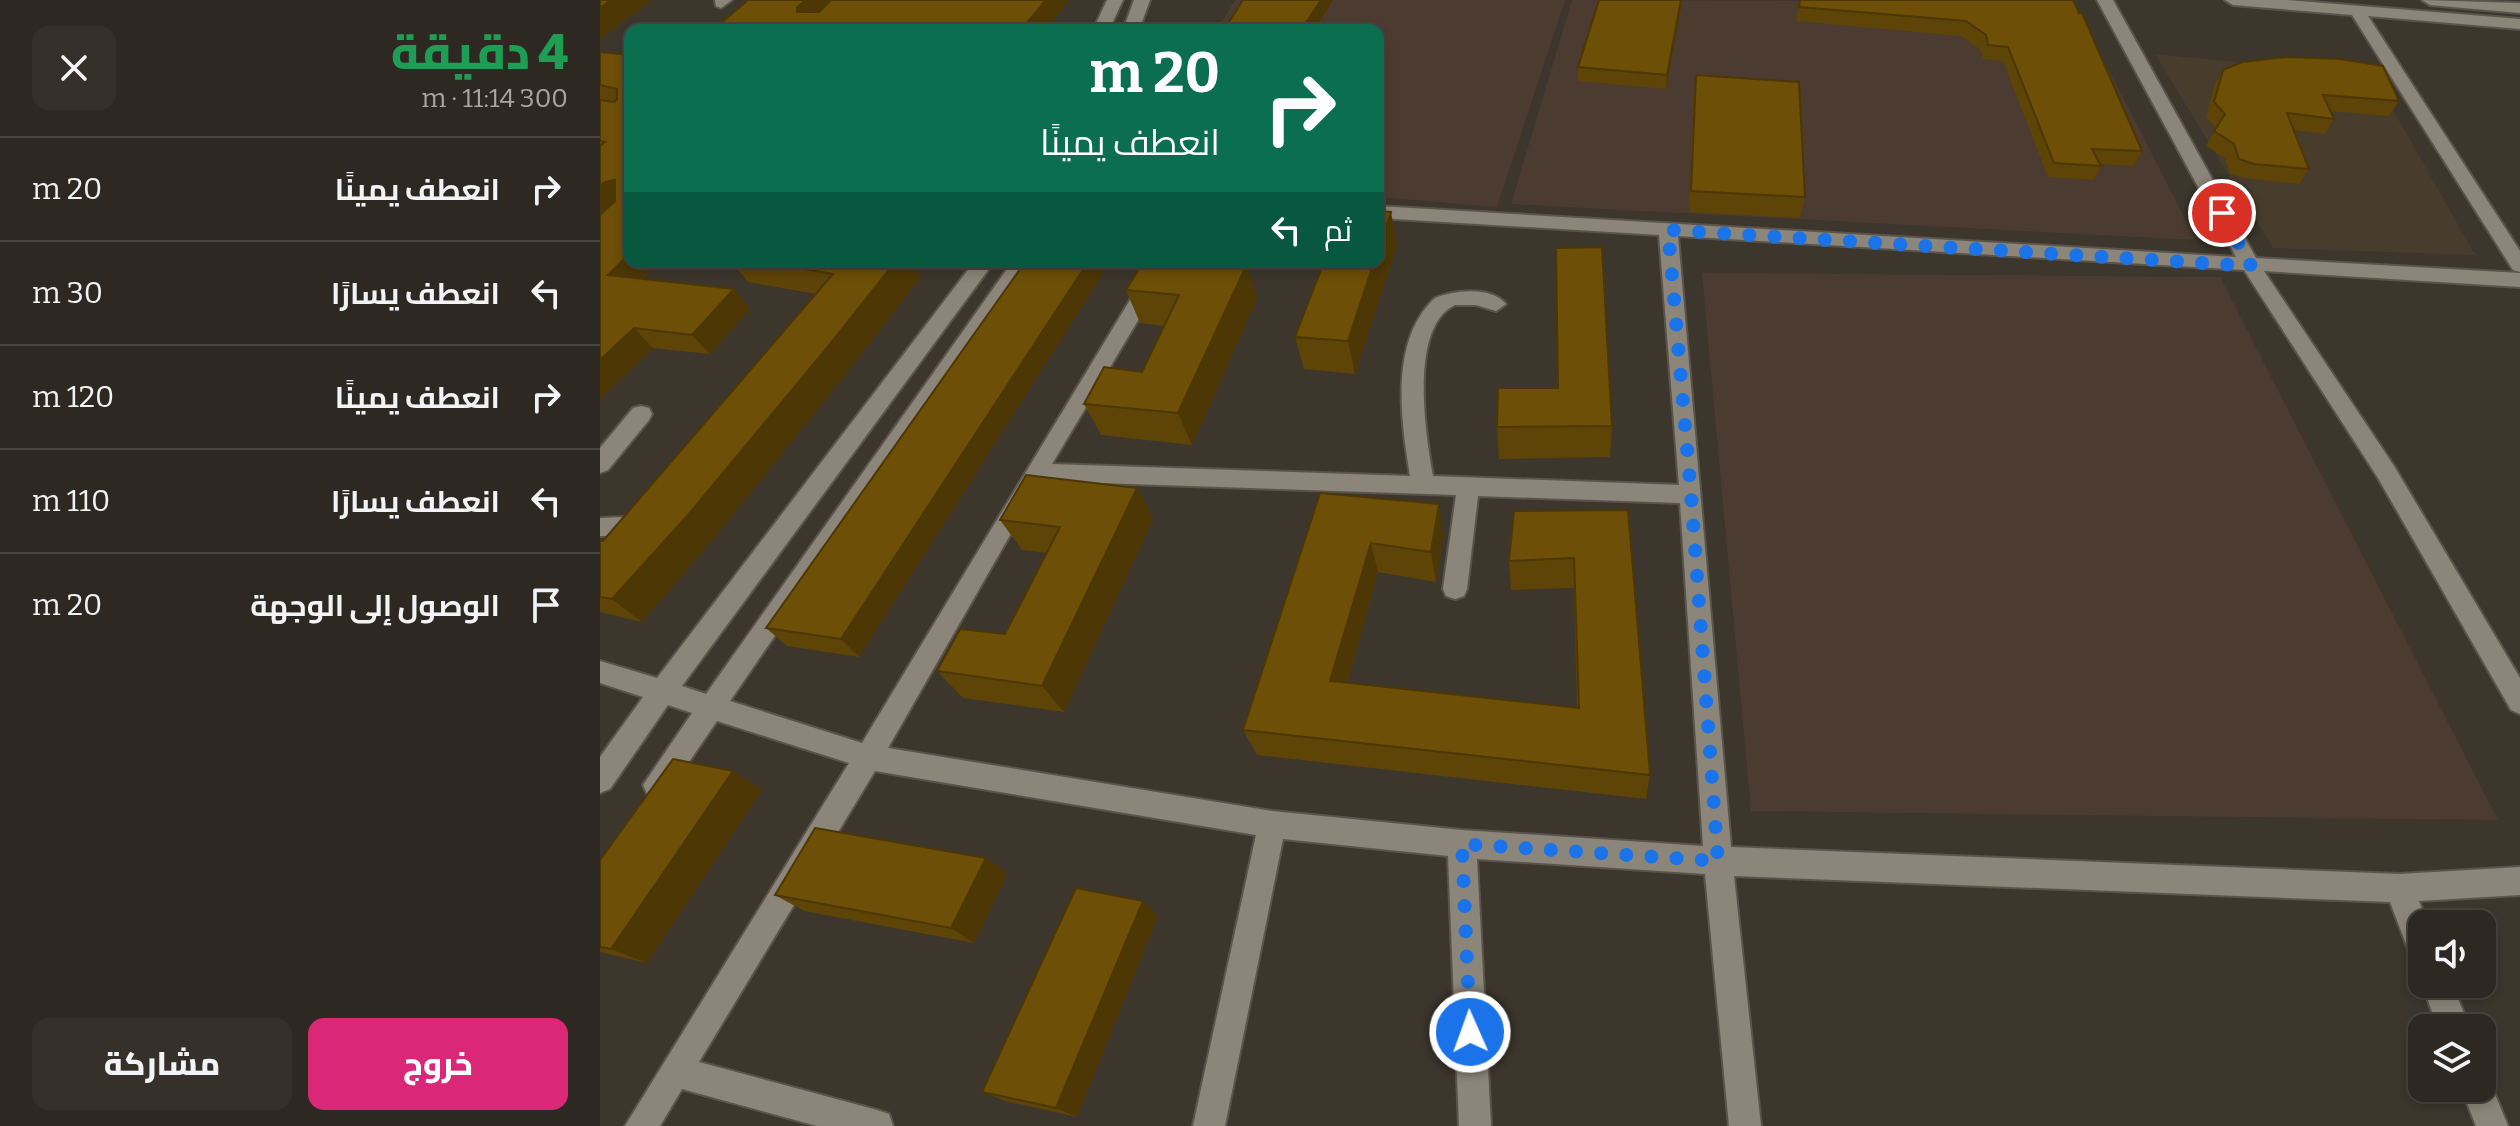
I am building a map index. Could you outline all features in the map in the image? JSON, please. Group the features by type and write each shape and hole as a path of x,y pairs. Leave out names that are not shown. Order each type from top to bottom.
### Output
{"street":[{"path":"1104,24 1115,0"},
{"path":"1133,24 1142,0"},
{"path":"2105,0 2251,266 2386,472 2520,702"},
{"path":"2233,0 2520,24"},
{"path":"2430,0 2520,8"},
{"path":"2358,12 2520,266"},
{"path":"1384,212 2520,280"},
{"path":"1668,230 1718,861 1745,1126"},
{"path":"600,780 662,692 980,268"},
{"path":"642,805 1018,268"},
{"path":"641,1126 868,757 1035,472 1159,268"},
{"path":"1423,487 1411,395 1421,343 1430,316 1442,303 1455,300 1483,299 1496,304"},
{"path":"600,464 641,414"},
{"path":"1035,472 1691,494"},
{"path":"1455,589 1468,487"},
{"path":"600,527 627,526 649,514 659,503"},
{"path":"600,672 711,710 868,757 1272,824 1462,844 1718,861 2399,888 2520,881"},
{"path":"1209,1126 1272,824"},
{"path":"1462,844 1475,1126"},
{"path":"2399,888 2408,911"},
{"path":"677,1072 877,1126"},
{"path":"2483,1102 2492,1126"}],"shaded area":[{"path":"1235,0 1565,0 1497,207 1384,198 1384,24 1221,24"},
{"path":"1572,0 2074,2 2196,240 1511,204"},
{"path":"2155,54 2374,76 2475,255 2273,248"},
{"path":"1702,273 2220,277 2498,820 1751,811"}],"building":[{"path":"600,0 611,0 600,8"},
{"path":"748,0 805,0 797,12 819,12 831,0 1046,0 1026,24 720,24"},
{"path":"1243,0 1321,0 1305,24 1228,24"},
{"path":"1599,0 1681,0 1667,75 1578,67"},
{"path":"1800,0 2073,0 2079,13 2082,13 2142,151 2092,149 2101,166 2054,163 2008,47 1988,45 1986,35 1966,21 1799,7"},
{"path":"600,52 624,54 624,259 608,275 734,289 692,335 634,328 600,360 600,215 615,201 615,180 600,186 600,146 605,142 600,141 600,100 614,102 617,89 600,85"},
{"path":"2286,57 2340,59 2383,66 2399,101 2323,95 2334,119 2287,113 2309,169 2254,164 2239,159 2234,144 2214,131 2225,114 2214,102 2223,70 2242,62"},
{"path":"1696,75 1799,82 1805,197 1691,191"},
{"path":"1384,211 1391,212 1384,234"},
{"path":"1602,247 1612,426 1497,427 1498,388 1558,388 1556,248"},
{"path":"798,268 890,268 688,515 612,599 600,597 600,540 603,541 833,274"},
{"path":"1021,268 1084,268 841,639 766,628"},
{"path":"1139,268 1245,268 1178,413 1084,404 1104,367 1142,372 1179,295 1126,290"},
{"path":"1322,268 1372,268 1348,341 1295,337"},
{"path":"1026,475 1137,488 1042,686 937,671 960,629 1005,634 1060,527 1000,520"},
{"path":"1320,493 1439,504 1431,552 1371,543 1330,681 1579,708 1574,558 1509,561 1514,511 1628,510 1650,775 1243,730"},
{"path":"673,759 733,771 611,949 600,947 600,860"},
{"path":"815,828 986,858 951,928 775,895"},
{"path":"1076,888 1143,901 1056,1108 982,1092"}],"route":[{"path":"1470,1032 1462,844 1718,861 1668,230 2251,266 2222,213"}]}
